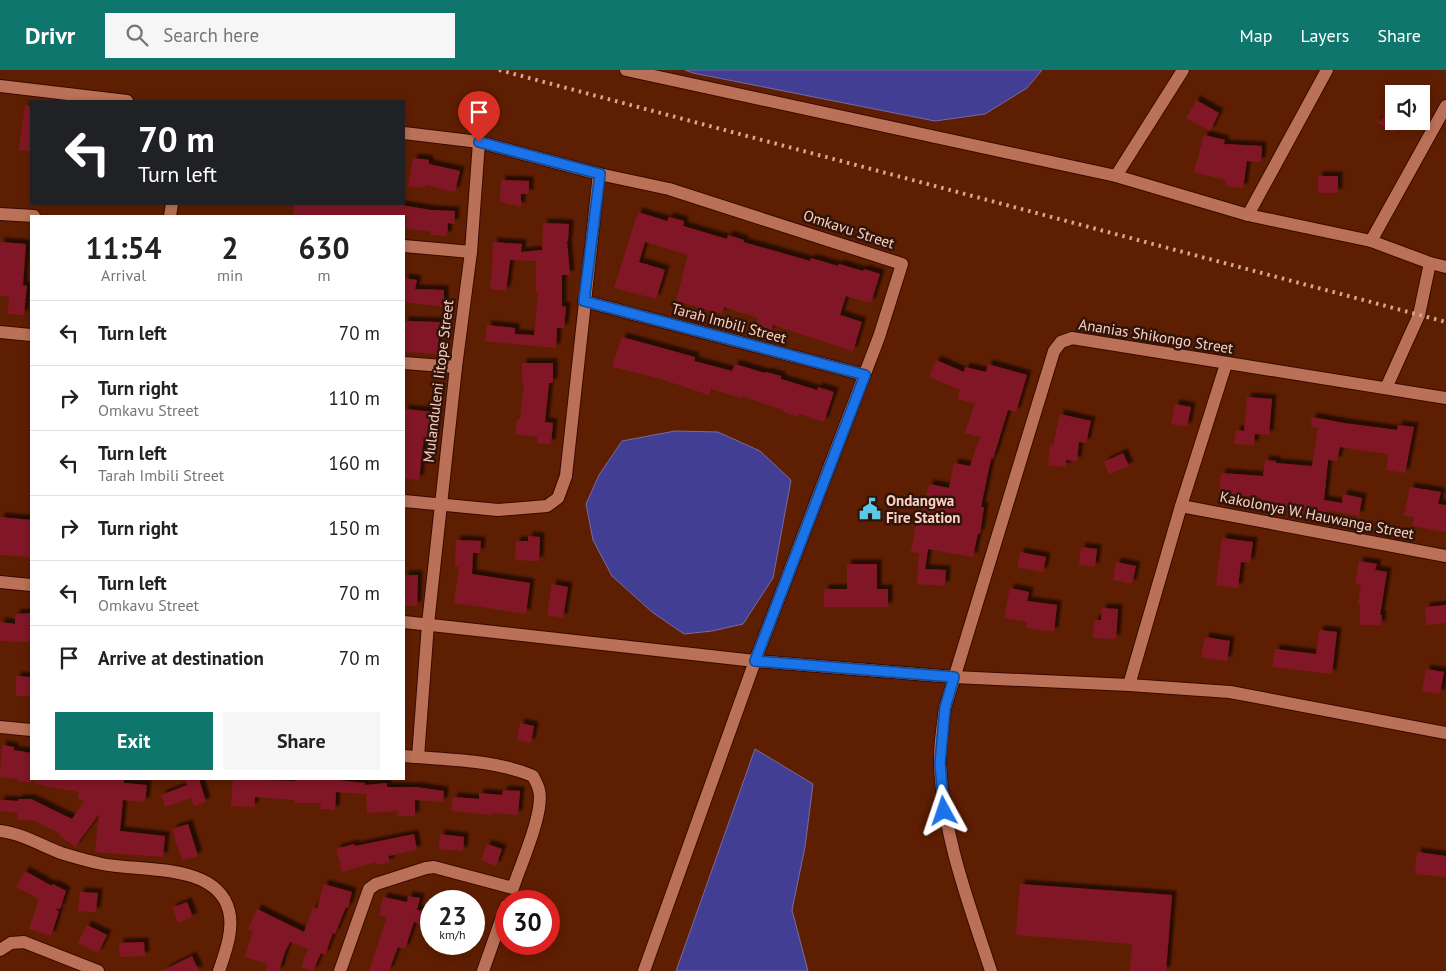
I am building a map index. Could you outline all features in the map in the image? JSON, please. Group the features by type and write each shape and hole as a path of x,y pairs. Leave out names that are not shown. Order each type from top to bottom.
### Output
{"street":[{"path":"626,70 1116,176 1248,215 1371,240 1430,263 1446,267"},
{"path":"1116,176 1183,70"},
{"path":"1248,215 1327,70"},
{"path":"0,86 119,100"},
{"path":"1371,240 1446,106"},
{"name":"Omkavu Street","path":"405,133 479,142 600,174 669,189 902,264 879,337 755,661 644,971"},
{"name":"Mulanduleni Iitope Street","path":"418,757 428,624 440,504 470,252 479,142"},
{"path":"405,501 498,510 546,506 558,498 566,476 584,301 600,174"},
{"path":"0,214 30,216"},
{"path":"405,246 470,252"},
{"path":"1386,388 1419,315 1430,263"},
{"name":"Tarah Imbili Street","path":"584,301 865,375"},
{"path":"0,332 30,335"},
{"name":"Ananias Shikongo Street","path":"991,971 957,865 944,811 940,763 945,708 1054,351 1061,342 1072,338 1446,398"},
{"path":"405,362 456,367"},
{"path":"1129,685 1181,506 1226,364"},
{"name":"Kakolonya W. Hauwanga Street","path":"1181,506 1446,556"},
{"path":"0,582 30,584"},
{"path":"405,622 755,661 954,677 1129,685 1230,692 1446,732"},
{"path":"0,727 30,730"},
{"path":"340,971 369,889 376,884 434,867 512,888 536,822 540,804 539,790 533,776 517,770 469,761 405,756"},
{"path":"0,831 63,854 102,864 190,875 211,884 224,898 230,912 229,937 220,971"},
{"path":"483,971 495,937"},
{"path":"0,950 11,943 24,942 98,971"}],"shaded area":[{"path":"685,70 1042,70 1027,88 985,114 935,121"},
{"path":"675,431 718,432 760,451 791,480 773,578 743,624 712,631 684,634 652,612 612,576 593,540 586,504 599,475 622,441"},
{"path":"755,749 813,784 805,847 792,910 808,971 676,971"}],"building":[{"path":"1196,100 1219,113 1210,131 1186,118"},
{"path":"25,105 30,106 30,151 19,150"},
{"path":"1385,114 1385,127 1375,121 1381,121"},
{"path":"1204,135 1225,140 1224,144 1262,146 1261,162 1247,161 1243,188 1225,186 1226,180 1194,172"},
{"path":"413,158 429,160 429,164 460,171 455,192 425,185 425,188 408,186"},
{"path":"1318,176 1338,176 1338,193 1318,193"},
{"path":"501,180 529,181 529,194 521,194 521,207 500,202"},
{"path":"294,205 401,205 431,210 455,211 454,224 448,223 447,236 431,235 431,232 405,228 407,216 405,215 293,215"},
{"path":"638,212 667,221 669,217 684,221 683,226 727,239 728,235 744,240 743,242 810,261 811,258 838,266 839,264 880,274 871,303 846,296 840,315 862,322 853,351 773,325 771,332 755,327 758,318 724,307 722,314 676,301 688,255 645,242 639,262 665,270 656,299 614,288"},
{"path":"543,223 569,224 567,241 570,275 562,275 562,306 566,307 564,328 557,328 556,348 485,341 487,325 515,328 515,334 534,335 538,293 536,293 536,261 510,260 506,291 490,289 493,242 522,244 521,252 542,250"},
{"path":"0,242 26,244 23,285 27,286 24,315 8,314 9,296 0,296"},
{"path":"405,278 417,280 415,289 444,290 444,307 405,302"},
{"path":"405,321 440,322 437,354 405,352"},
{"path":"622,337 695,357 694,361 732,371 735,364 781,376 781,379 817,390 818,387 834,392 824,422 799,414 798,417 742,396 741,398 711,389 709,395 658,378 612,367"},
{"path":"936,360 964,372 965,367 986,372 988,364 1027,375 1016,412 1008,410 993,459 991,459 981,507 984,507 980,534 978,533 973,557 928,549 925,569 946,570 945,586 917,584 919,553 911,552 917,519 921,519 929,484 949,488 954,463 970,466 980,437 965,433 975,403 957,399 960,390 929,377"},
{"path":"522,363 553,363 553,383 549,383 545,422 553,423 551,444 537,443 537,437 515,434 517,419 520,419 524,383 522,383"},
{"path":"1247,397 1272,399 1269,435 1255,434 1254,445 1234,444 1236,430 1244,431"},
{"path":"1175,404 1191,407 1187,427 1171,424"},
{"path":"405,409 434,412 430,439 424,438 419,480 405,478"},
{"path":"1060,414 1091,421 1086,443 1079,442 1077,461 1066,460 1066,467 1048,465 1050,445 1053,445"},
{"path":"1312,417 1397,430 1398,425 1414,427 1405,473 1386,470 1388,454 1340,447 1337,461 1328,460 1324,500 1342,503 1343,494 1362,498 1359,516 1327,510 1327,512 1286,507 1286,510 1260,508 1261,497 1219,494 1221,473 1263,476 1265,460 1276,461 1276,463 1312,466 1318,428 1311,427"},
{"path":"1123,453 1129,466 1109,474 1104,462"},
{"path":"1410,487 1441,492 1438,504 1446,505 1446,532 1412,526 1414,517 1404,516"},
{"path":"0,517 30,520 30,557 0,555"},
{"path":"528,536 540,537 539,561 515,560 516,541 528,541"},
{"path":"1222,538 1253,542 1250,563 1241,562 1238,588 1216,585"},
{"path":"456,540 481,541 480,553 473,553 472,574 530,583 526,614 454,603 459,567 455,567"},
{"path":"1081,547 1097,549 1095,567 1079,565"},
{"path":"1020,552 1046,557 1043,572 1017,567"},
{"path":"1359,561 1377,564 1375,570 1387,572 1380,615 1382,615 1381,625 1360,625 1360,605 1358,605 1361,585 1355,584"},
{"path":"1116,562 1136,566 1132,584 1113,580"},
{"path":"847,564 877,564 877,589 888,589 888,607 824,607 824,589 847,589"},
{"path":"405,575 418,575 417,606 405,606"},
{"path":"552,584 568,587 563,618 547,615"},
{"path":"1010,588 1029,592 1027,601 1057,605 1054,632 1026,628 1027,622 1004,618"},
{"path":"1446,605 1446,623 1426,625 1425,607"},
{"path":"1102,608 1118,609 1116,639 1093,638 1094,620 1101,620"},
{"path":"30,613 30,642 0,641 0,622 15,624 15,614"},
{"path":"1319,630 1337,632 1332,674 1272,667 1275,649 1316,654"},
{"path":"1205,637 1230,641 1227,661 1201,657"},
{"path":"1426,669 1444,672 1440,694 1422,691"},
{"path":"16,676 30,677 30,696 16,696"},
{"path":"520,723 534,726 531,743 517,740"},
{"path":"2,745 14,747 14,750 30,753 31,783 0,777"},
{"path":"35,780 124,780 124,783 147,785 145,802 123,800 120,831 165,836 163,857 95,852 99,814 75,847 60,836 61,834 33,820 17,820 17,813 0,811 0,800 18,801 18,799 31,799 72,819 84,801 78,798 79,792 35,784"},
{"path":"185,780 199,780 206,802 194,806 191,798 165,807 161,795 187,785"},
{"path":"233,780 337,780 365,783 365,785 387,783 387,787 416,787 444,791 443,802 415,800 415,816 397,816 397,811 367,813 366,794 336,792 335,810 320,809 321,803 295,803 295,800 255,797 254,807 231,806"},
{"path":"503,790 520,791 518,815 451,811 453,797 479,799 479,793 502,795"},
{"path":"188,824 198,856 182,860 172,829"},
{"path":"414,834 417,850 388,856 390,862 376,865 375,862 342,872 336,849 354,844 355,846"},
{"path":"440,834 464,837 463,851 439,849"},
{"path":"487,844 502,849 496,866 481,860"},
{"path":"1417,852 1446,856 1446,877 1415,874"},
{"path":"25,871 52,886 53,884 66,891 60,909 54,909 59,911 51,936 29,929 39,899 16,887"},
{"path":"324,884 352,892 348,908 346,907 335,934 333,933 325,955 321,953 313,971 301,967 308,949 290,942 279,971 266,971 268,964 245,957 253,931 248,929 257,909 304,932 313,907 317,909"},
{"path":"1020,884 1172,895 1166,971 1130,971 1132,944 1016,935"},
{"path":"80,892 98,893 96,912 78,911"},
{"path":"408,896 420,898 417,910 420,910 420,924 414,922 405,949 398,947 389,971 369,971 387,917 379,915 383,897 407,902"},
{"path":"187,902 193,917 178,923 172,908"},
{"path":"87,925 107,935 98,953 78,943"},
{"path":"144,942 145,956 120,957 119,943"},
{"path":"192,956 199,971 162,971"}],"railway":[{"path":"499,70 1446,322"}],"place":[{"name":"Ondangwa Fire Station","path":"870,509"}],"route":[{"path":"479,142 600,174 584,301 865,375 755,661 954,677 945,708 940,763 944,811"}]}
